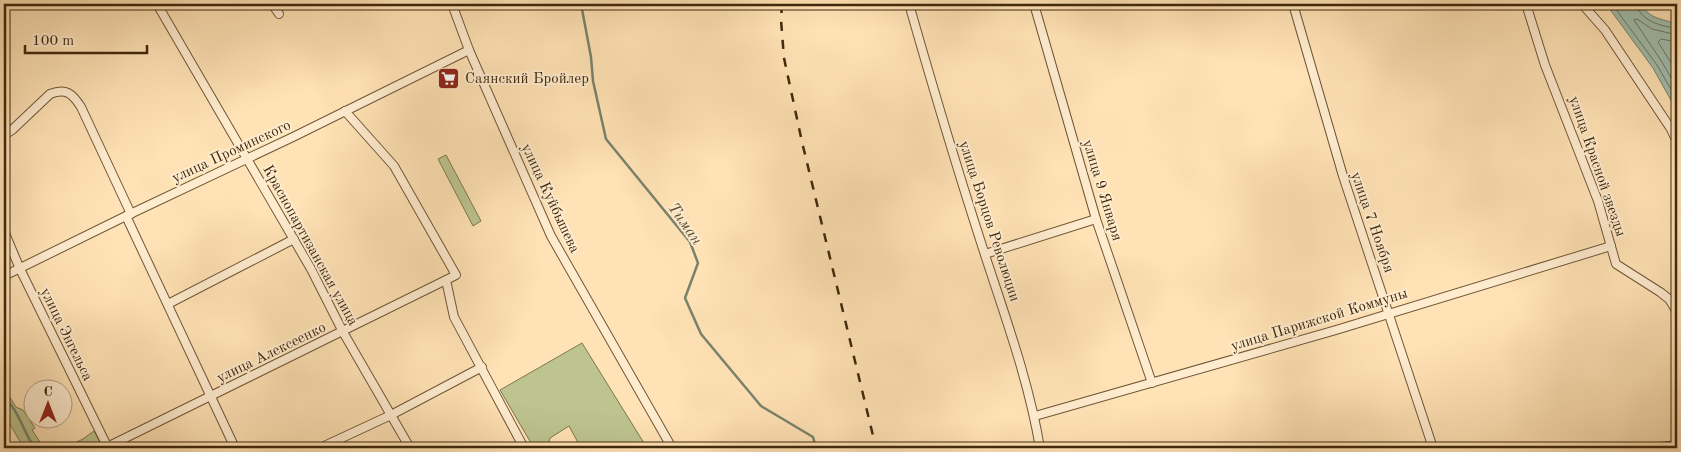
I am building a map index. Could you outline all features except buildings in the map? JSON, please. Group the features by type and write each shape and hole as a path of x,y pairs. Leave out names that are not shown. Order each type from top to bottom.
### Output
{"street":[{"name":"Краснопартизанская улица","path":"157,4 294,239 343,332 410,448"},
{"path":"272,4 278,14"},
{"name":"улица Куйбышева","path":"452,4 550,236 672,448"},
{"name":"улица Борцов Революции","path":"909,4 985,254 1019,357 1035,416 1040,448"},
{"name":"улица 9 Января","path":"1034,4 1096,219 1152,382"},
{"name":"улица 7 Ноября","path":"1293,4 1343,176 1433,448"},
{"name":"улица Красной звезды","path":"1526,4 1546,65 1598,201 1616,264 1669,299 1677,312"},
{"path":"1582,4 1605,30 1671,129 1677,142"},
{"name":"улица Проминского","path":"4,276 470,50"},
{"path":"4,135 12,130 50,94 57,91 65,91 78,102 168,304 235,448"},
{"path":"345,111 394,166 456,275 446,280 454,317 524,448"},
{"path":"985,254 1096,219"},
{"name":"улица Энгельса","path":"4,230 20,268 108,448"},
{"path":"168,304 294,239"},
{"name":"улица Парижской Коммуны","path":"1035,416 1336,330 1611,246"},
{"name":"улица Алексеенко","path":"108,448 446,280"},
{"path":"320,448 391,415 482,367"},
{"path":"1653,448 1677,445"}],"green space":[{"path":"446,155 481,221 473,226 438,159"},
{"path":"582,343 647,448 581,448 569,426 550,438 548,446 534,448 500,390"},
{"path":"4,388 16,407 22,410 22,430 32,430 44,448 28,448 25,444 22,445 4,414"},
{"path":"94,431 103,448 64,448 83,439"}],"water":[{"path":"1606,4 1640,4 1652,16 1677,24 1677,111 1653,68"}],"waterway":[{"name":"Тиман","path":"581,4 591,57 593,81 606,139 690,242 698,263 685,298 701,334 761,406 813,437 816,448"},
{"name":"Тиман","path":"4,398 13,408 35,448"}],"railway":[{"path":"782,4 781,20 784,58 802,142 876,448"}],"place":[{"name":"Саянский Бройлер","path":"449,78"}]}
